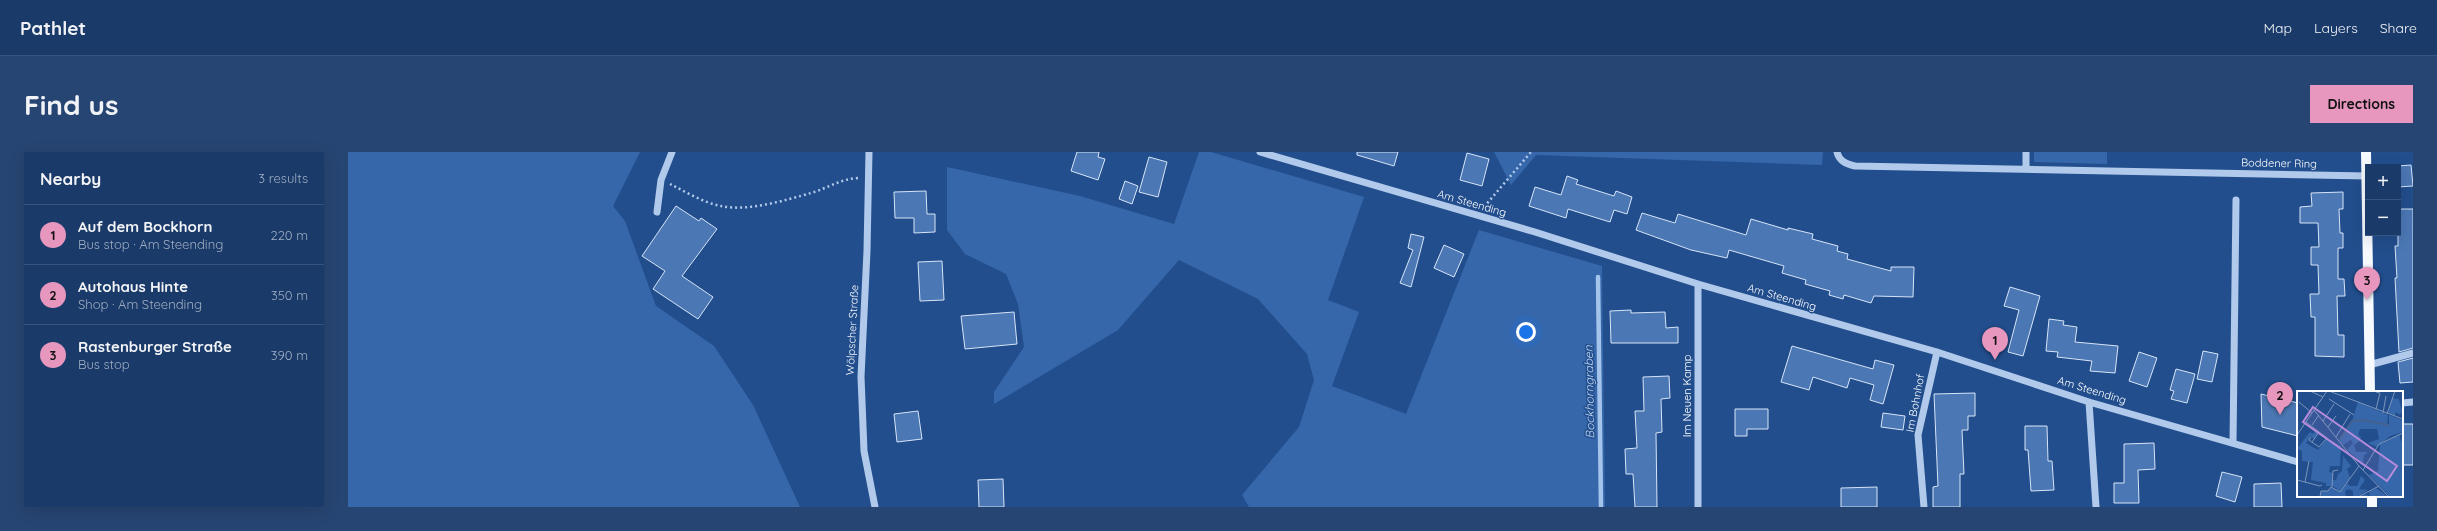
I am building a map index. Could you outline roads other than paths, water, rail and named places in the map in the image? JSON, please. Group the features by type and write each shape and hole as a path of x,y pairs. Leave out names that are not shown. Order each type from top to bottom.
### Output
{"main road":[{"path":"2366,152 2366,164"},
{"path":"2366,200 2370,391"}],"street":[{"path":"657,212 661,180 672,152"},
{"name":"Wölpscher Straße","path":"869,152 861,377 864,451 875,507"},
{"name":"Am Steending","path":"1260,152 1477,216 1698,284 1937,352 2089,402 2297,462"},
{"name":"Boddener Ring","path":"1837,152 1838,157 1846,164 1854,166 2026,168 2365,176"},
{"path":"2026,152 2026,168"},
{"path":"2233,443 2236,200"},
{"name":"Im Neuen Kamp","path":"1698,284 1698,507"},
{"name":"Im Bohnhof","path":"1924,507 1918,435 1937,352"},
{"path":"2369,365 2413,353"},
{"path":"2089,402 2096,507"},
{"path":"2403,403 2413,402"}],"waterway":[{"name":"Bockhorngraben","path":"1598,277 1601,507"}],"place":[{"name":"Rastenburger Straße","path":"2367,300"},
{"name":"Auf dem Bockhorn","path":"1995,360"},
{"name":"Autohaus Hinte","path":"2280,415"}]}
